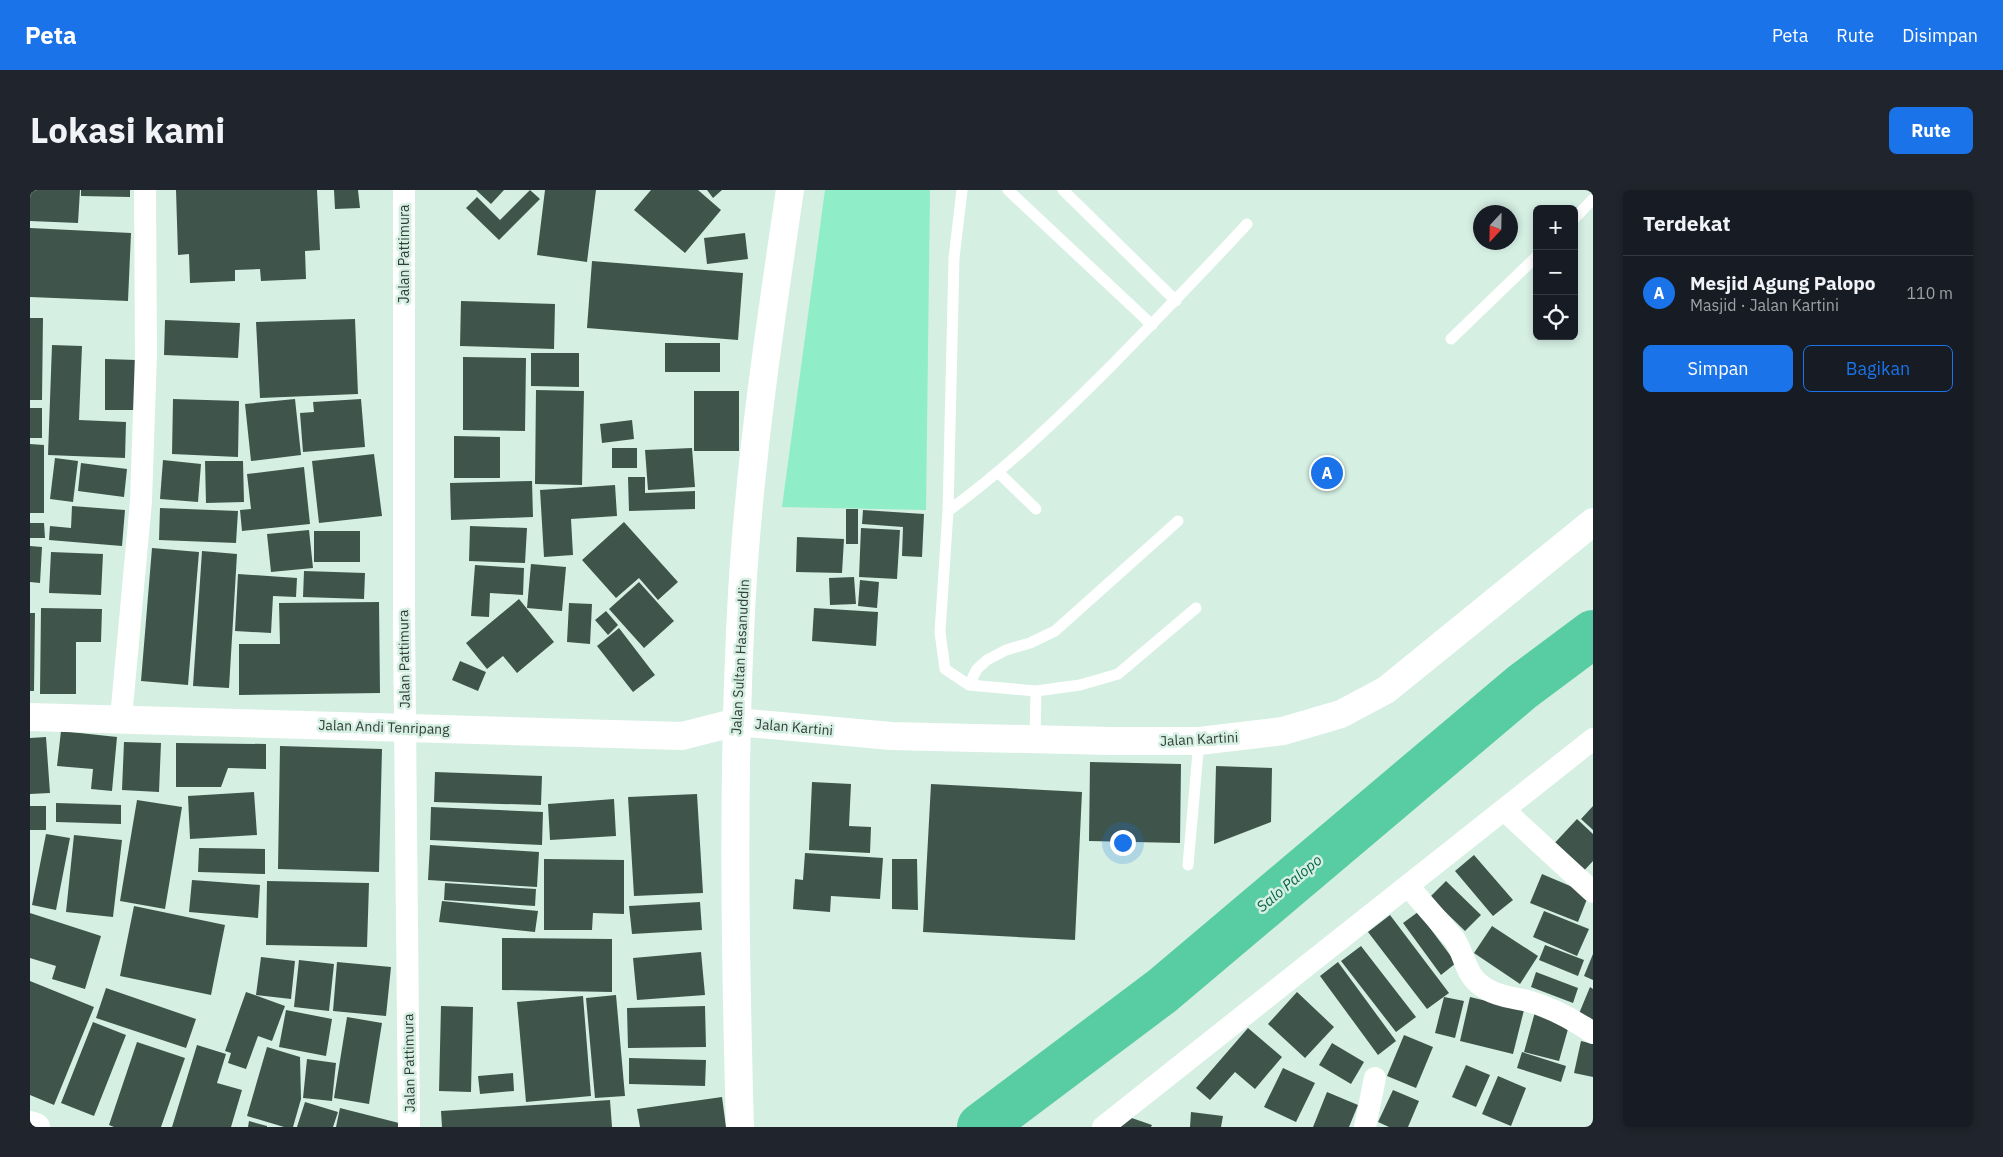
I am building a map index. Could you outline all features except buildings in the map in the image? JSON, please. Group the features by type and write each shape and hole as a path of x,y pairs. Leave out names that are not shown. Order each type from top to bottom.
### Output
{"main road":[{"name":"Jalan Sultan Hasanuddin","path":"740,1127 735,893 737,722 742,591 758,412 790,190"},
{"name":"Jalan Kartini","path":"737,722 891,736 1199,741 1283,731 1341,714 1386,690 1593,522"},
{"name":"Jalan Andi Tenripang","path":"30,717 121,718 682,736 737,722"},
{"path":"30,1125 36,1127"}],"street":[{"path":"121,718 142,501 146,354 145,190"},
{"name":"Jalan Pattimura","path":"404,190 405,727 409,1127"},
{"path":"1103,1127 1593,739"},
{"path":"1504,810 1593,892"},
{"path":"1408,886 1455,940 1467,969 1478,983 1492,992 1510,999 1528,1002 1553,1010 1593,1033"},
{"path":"1365,1127 1375,1078"}],"lane":[{"path":"962,190 954,258 948,511 940,632 945,669 969,685 1036,691 1080,686 1118,674 1196,608"},
{"path":"1008,190 1152,325"},
{"path":"1063,190 1176,301"},
{"path":"1578,215 1593,199"},
{"path":"948,511 999,473 1068,410 1176,301 1247,224"},
{"path":"1451,339 1533,260"},
{"path":"999,473 1036,509"},
{"path":"969,685 978,669 987,660 1006,650 1030,643 1056,631 1178,521"},
{"path":"1035,738 1036,691"},
{"path":"1188,865 1199,741"}],"green space":[{"path":"825,190 930,190 926,510 782,507"}],"waterway":[{"name":"Salo Palopo","path":"981,1127 1162,991 1522,687 1593,634"}],"place":[{"name":"Mesjid Agung Palopo","path":"1327,473"}]}
